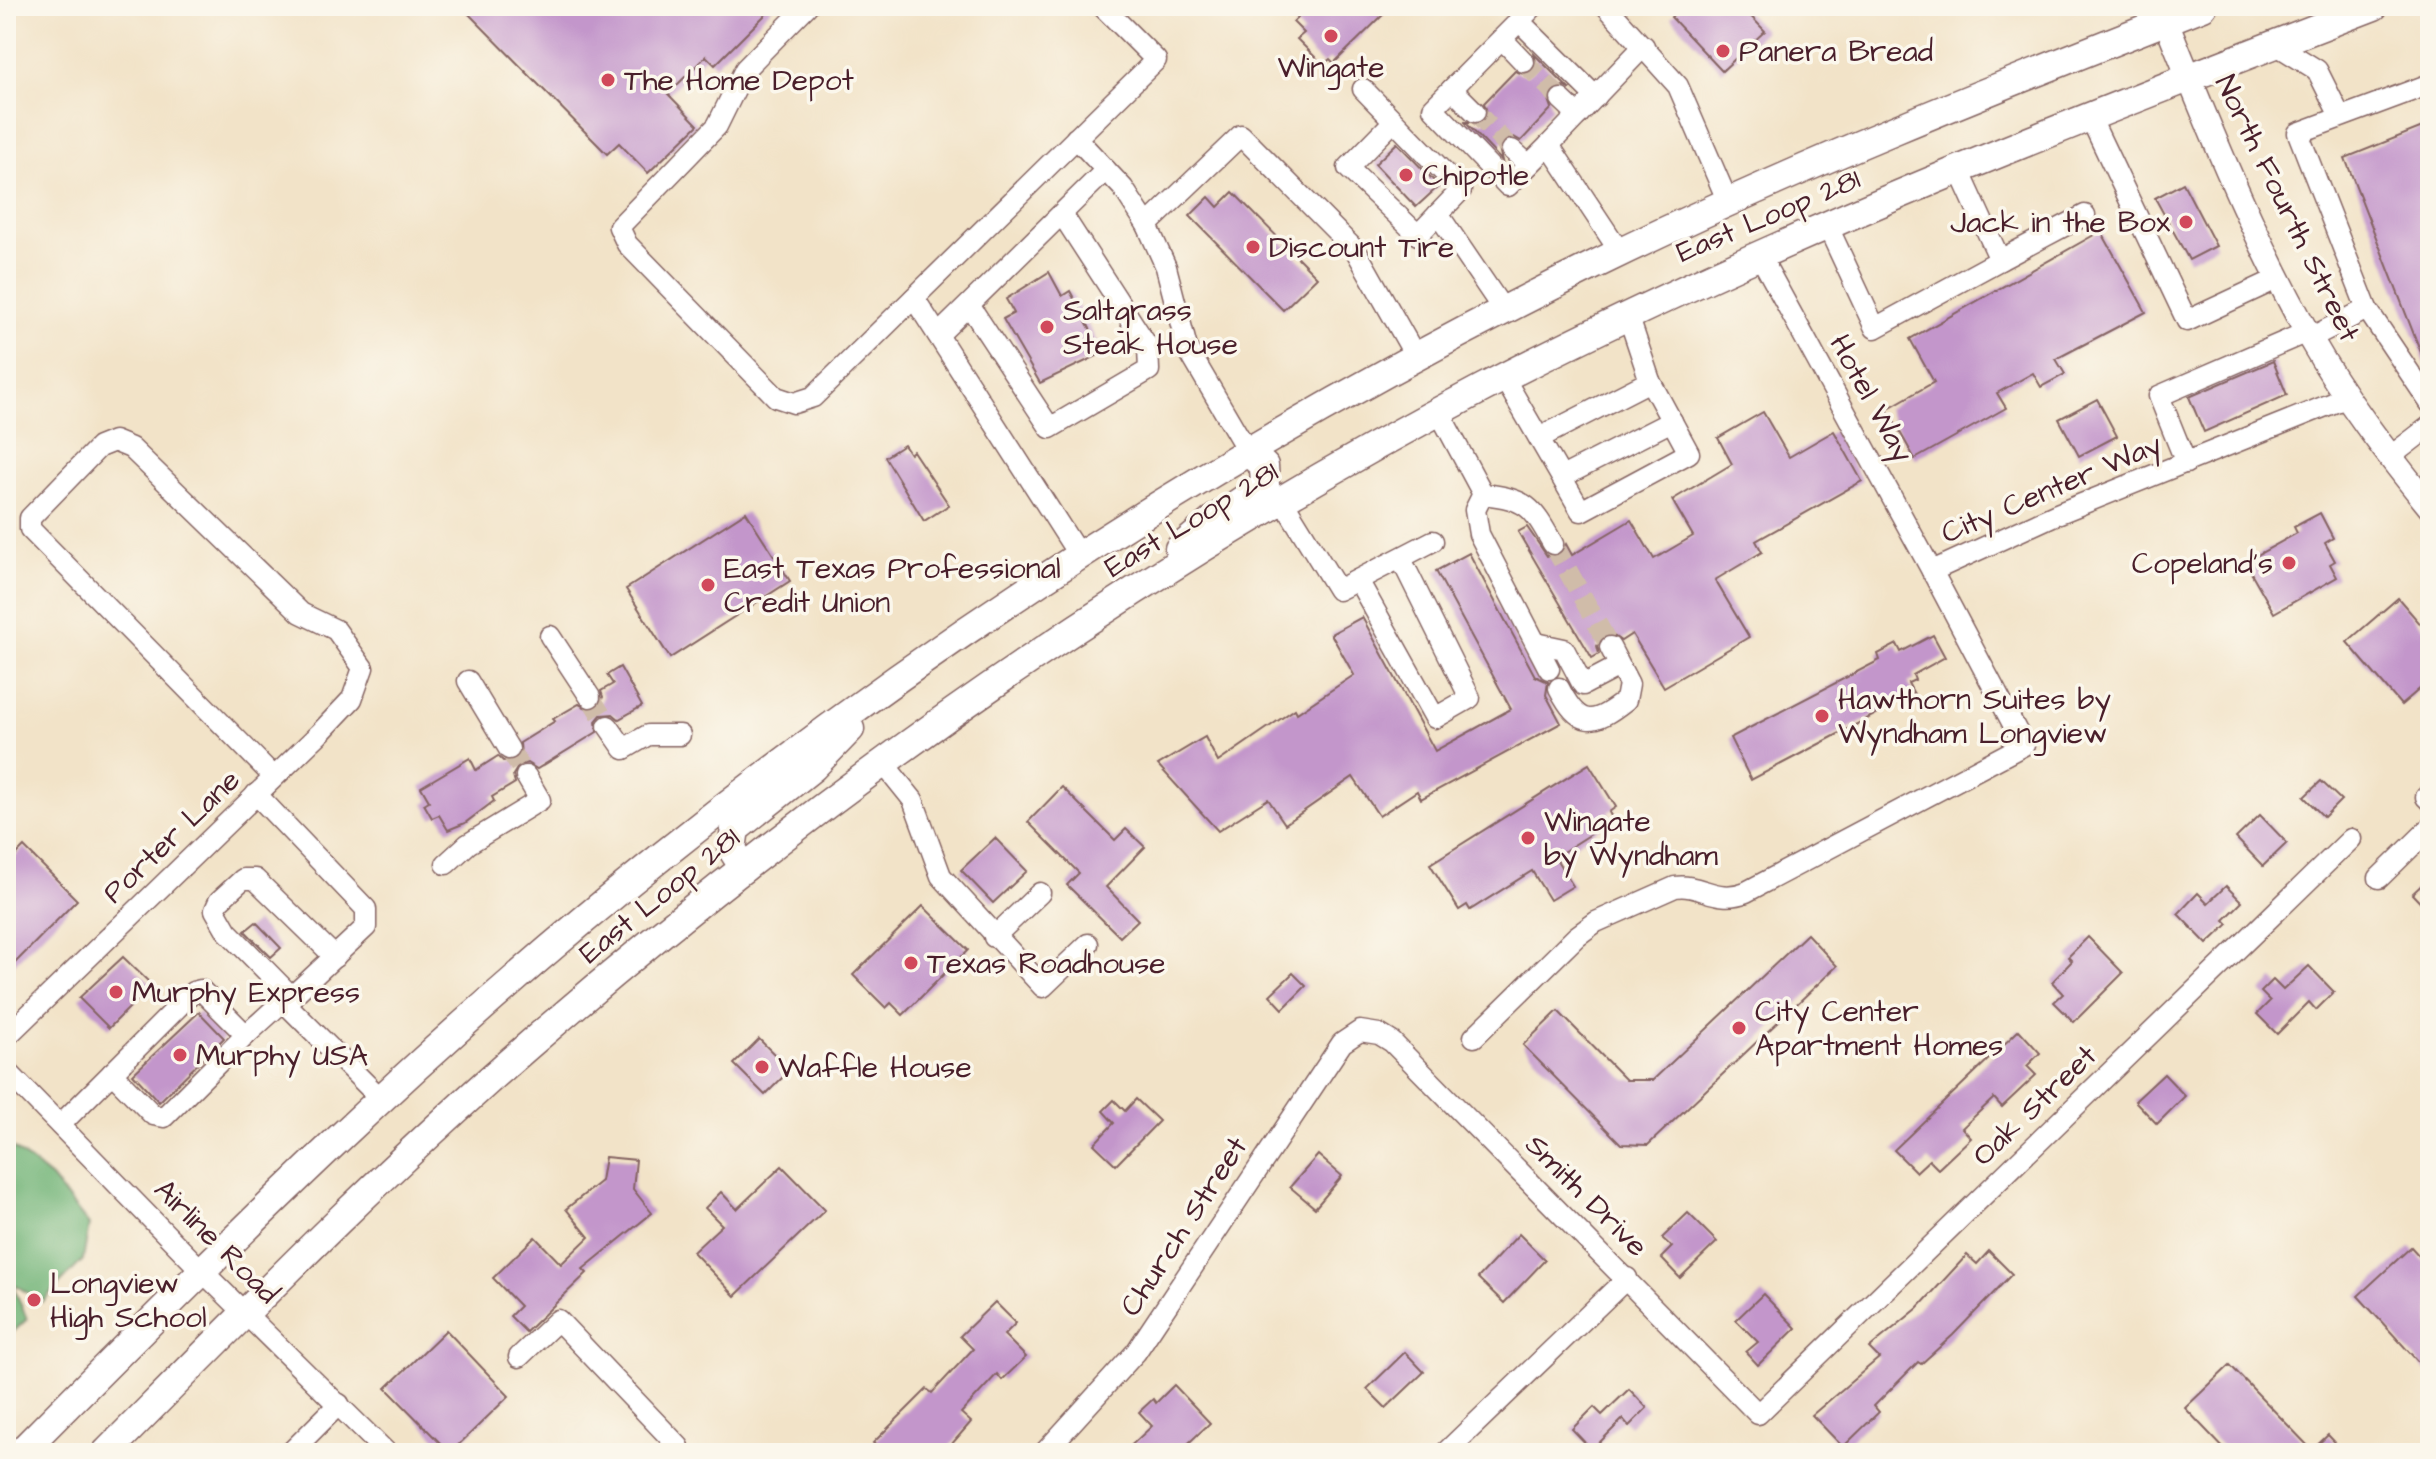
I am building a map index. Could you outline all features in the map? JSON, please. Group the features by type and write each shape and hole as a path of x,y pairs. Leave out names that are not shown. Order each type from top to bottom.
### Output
{"highway":[{"name":"East Loop 281","path":"20,1453 201,1270 380,1098 480,1008 662,855 900,677 1080,557 1248,452 1416,357 1620,252 2163,13 2203,6"},
{"name":"East Loop 281","path":"106,1453 380,1181 531,1042 744,868 884,764 1105,611 1283,501 1439,412 1628,315 1759,254 1959,170 2374,6"},
{"path":"1105,611 1216,518 1262,488 1266,470 1248,452"},
{"path":"744,868 732,849 735,829 813,767 900,677"}],"main road":[{"name":"North Fourth Street","path":"2163,13 2279,278 2309,335 2348,397 2430,507"}],"street":[{"path":"807,6 745,69 717,126 620,222 620,231 638,255 776,397 787,403 800,403 813,397 1156,60 1102,6"},
{"path":"1534,6 1433,108 1508,186 1644,46"},
{"path":"1606,6 1644,46 1684,97 1728,202"},
{"path":"1519,21 1596,97"},
{"path":"1502,39 1524,62"},
{"path":"2275,44 2317,70 2340,116"},
{"path":"2430,84 2298,133 2367,309 2430,403"},
{"path":"1363,89 1461,190 1418,235 1348,168 1394,121"},
{"path":"1452,89 1475,112"},
{"path":"1561,99 1578,115"},
{"path":"2090,117 2187,321 2279,278"},
{"path":"1147,225 1241,135 1356,251 1416,357"},
{"path":"1076,138 1106,170 1147,225 1166,267 1187,348 1248,452"},
{"path":"1549,145 1620,252"},
{"path":"1512,150 1529,165"},
{"path":"938,335 1106,170"},
{"path":"1959,170 2000,260"},
{"path":"969,305 1050,428 1149,370 1148,347 1062,214"},
{"path":"1438,214 1504,311"},
{"path":"1828,227 1875,328 2085,215"},
{"name":"Hotel Way","path":"1759,254 1932,571"},
{"path":"914,298 1080,557"},
{"path":"2186,463 2159,396 2367,309"},
{"path":"1504,378 1581,511 1689,453 1650,381 1628,315"},
{"path":"1539,438 1650,381"},
{"name":"City Center Way","path":"1474,1037 1577,936 1596,922 1675,887 1683,886 1713,897 1746,892 2024,745 1932,571 2057,514 2348,397"},
{"path":"1439,412 1483,494"},
{"path":"1562,477 1672,421"},
{"path":"2391,456 2430,426"},
{"name":"Porter Lane","path":"6,1037 274,777 352,699 363,668 336,630 301,613 131,448 114,441 99,447 30,518 30,529 274,777"},
{"path":"1483,494 1515,498 1530,506 1553,544"},
{"path":"1483,494 1475,510 1479,534 1549,669"},
{"path":"1283,501 1338,590 1433,541"},
{"path":"1358,580 1435,718 1470,698 1401,559"},
{"path":"550,636 590,697"},
{"path":"1536,643 1564,649 1583,685 1615,656 1629,684 1626,700 1592,720 1580,719 1569,709 1559,688"},
{"path":"468,681 509,749"},
{"path":"608,726 624,749 648,735 680,735"},
{"path":"884,764 913,800 941,876 1043,987 1088,944"},
{"path":"446,864 468,844 540,800 526,776"},
{"path":"112,1073 153,1115 164,1117 246,1035 366,927 366,909 256,794"},
{"path":"2430,794 2426,797 2430,801"},
{"path":"2379,878 2430,828"},
{"name":"Oak Street","path":"1758,1414 2351,839"},
{"path":"335,957 255,879 243,879 219,901 215,910 227,931 380,1098"},
{"path":"994,937 1040,893"},
{"path":"60,1125 193,992 201,990 246,1035"},
{"name":"Smith Drive","path":"1365,1031 1392,1042 1758,1414"},
{"name":"Church Street","path":"1044,1453 1136,1352 1342,1043 1354,1033 1365,1031"},
{"name":"Airline Road","path":"6,1070 201,1270 387,1453"},
{"path":"1445,1453 1627,1278"},
{"path":"519,1357 558,1320 679,1447"},
{"path":"290,1453 339,1404"}],"green space":[{"name":"Longview High School","path":"6,1142 51,1178 89,1225 83,1260 42,1302 12,1283 27,1319 6,1339"}],"building":[{"name":"The Home Depot","path":"461,6 774,6 715,65 706,56 668,94 698,125 648,173 619,143 607,154"},
{"name":"Wingate","path":"1309,6 1392,6 1334,63 1330,59 1323,65 1297,39 1304,33 1293,22"},
{"name":"Panera Bread","path":"1683,6 1741,6 1765,31 1722,71 1671,17"},
{"path":"1534,54 1570,90 1563,86 1552,90 1548,97 1552,108 1521,141 1514,137 1503,141 1499,148 1502,161 1465,122 1484,122 1488,115 1484,103 1515,71 1526,75 1533,71 1537,65"},
{"path":"2430,124 2430,372 2429,373 2345,158"},
{"name":"Chipotle","path":"1397,143 1439,186 1416,207 1375,164"},
{"name":"Jack in the Box","path":"2183,183 2216,246 2189,260 2155,198"},
{"name":"Discount Tire","path":"1233,192 1317,277 1283,310 1190,216 1209,197 1218,207"},
{"path":"2101,231 2146,312 2056,359 2065,374 2041,387 2033,373 1997,393 2006,408 1915,459 1887,409 1934,382 1910,339"},
{"name":"Saltgrass Steak House","path":"1049,272 1062,296 1070,291 1103,353 1040,383 1003,319 1014,313 1006,299"},
{"path":"2273,361 2287,395 2204,432 2189,397"},
{"path":"2097,399 2117,436 2079,456 2059,419"},
{"path":"1763,412 1789,457 1834,431 1862,481 1756,541 1762,552 1715,580 1749,637 1664,687 1632,634 1621,641 1611,634 1603,636 1597,646 1599,654 1592,658 1518,532 1527,527 1547,556 1560,555 1566,544 1572,555 1631,520 1654,559 1693,536 1672,500 1732,464 1718,438"},
{"path":"904,445 910,454 913,451 949,505 924,521 885,457"},
{"name":"East Texas Professional Credit Union","path":"746,512 790,581 670,658 626,589"},
{"name":"Copeland's","path":"2320,513 2333,538 2325,543 2335,561 2330,564 2337,577 2274,613 2245,562 2297,533 2294,527"},
{"path":"1469,553 1535,676 1548,682 1546,695 1561,723 1421,799 1417,791 1379,816 1353,777 1285,824 1268,799 1218,831 1158,765 1205,737 1218,762 1295,709 1297,713 1354,675 1331,634 1362,617 1435,751 1511,709 1436,571"},
{"path":"2398,598 2430,635 2430,680 2401,705 2347,642"},
{"name":"Hawthorn Suites by Wyndham Longview","path":"1933,635 1945,657 1913,675 1915,680 1908,683 1914,694 1751,780 1730,738 1880,660 1878,654 1897,644 1901,652"},
{"path":"620,667 642,706 619,719 613,714 601,715 596,721 597,732 537,769 527,763 519,765 513,775 515,783 492,797 494,801 465,823 448,830 439,815 432,818 424,804 429,801 421,787 470,758 476,770 498,756 503,761 515,760 521,755 520,743 555,721 553,719 579,704 590,710 598,707 603,697 601,691 613,684 607,675"},
{"name":"Wingate by Wyndham","path":"1589,764 1616,807 1609,812 1613,820 1555,857 1573,886 1550,900 1532,871 1470,910 1467,905 1459,910 1430,864"},
{"path":"2321,781 2341,800 2324,817 2304,797"},
{"path":"1062,787 1115,840 1126,829 1145,847 1106,887 1138,920 1120,937 1067,885 1079,873 1028,822"},
{"path":"2260,815 2287,843 2263,866 2236,838"},
{"path":"995,838 1027,871 993,903 961,870"},
{"path":"24,847 77,900 6,972 6,865"},
{"path":"2430,877 2430,913 2412,894"},
{"path":"2226,886 2242,902 2224,920 2228,924 2207,944 2178,914 2198,893 2208,903"},
{"name":"Texas Roadhouse","path":"923,906 968,950 903,1015 891,1003 886,1008 853,975"},
{"path":"256,922 281,948 271,957 245,931"},
{"name":"City Center Apartment Homes","path":"1807,934 1837,966 1648,1145 1621,1144 1523,1045 1558,1011 1626,1080 1653,1080"},
{"path":"2088,937 2123,973 2074,1022 2054,1002 2063,994 2052,982 2072,961 2068,957"},
{"name":"Murphy Express","path":"123,957 152,985 109,1028 79,998"},
{"path":"2309,966 2334,992 2316,1010 2309,1002 2277,1034 2257,1014 2270,1001 2261,992 2273,980 2283,990"},
{"path":"1293,973 1306,986 1283,1009 1270,995"},
{"name":"Murphy USA","path":"199,1012 224,1038 159,1102 133,1074"},
{"path":"2019,1030 2040,1053 2027,1066 2036,1075 2002,1107 1994,1098 1962,1128 1971,1138 1938,1169 1929,1160 1916,1172 1894,1150"},
{"name":"Waffle House","path":"759,1039 790,1070 765,1095 734,1064"},
{"path":"2164,1074 2185,1096 2157,1124 2135,1101"},
{"path":"1136,1099 1159,1121 1116,1165 1094,1144 1114,1123 1103,1111 1114,1100 1125,1111"},
{"path":"1318,1155 1342,1176 1315,1208 1290,1187"},
{"path":"605,1157 636,1160 633,1189 652,1213 583,1269 587,1273 526,1332 510,1316 520,1306 493,1278 535,1237 561,1264 589,1237 566,1209 601,1181"},
{"path":"782,1166 825,1210 735,1296 693,1252 722,1225 705,1208 721,1192 737,1209"},
{"path":"1688,1213 1717,1242 1680,1278 1661,1258 1672,1247 1662,1238"},
{"path":"1519,1234 1545,1260 1504,1303 1478,1278"},
{"path":"2411,1247 2430,1268 2430,1375 2358,1296"},
{"path":"1989,1251 2012,1274 1953,1335 1921,1364 1918,1362 1874,1406 1879,1412 1843,1447 1812,1415 1879,1358 1869,1348 1918,1308 1967,1255 1977,1264"},
{"path":"1763,1294 1796,1328 1758,1365 1746,1352 1758,1342 1736,1320"},
{"path":"995,1302 1016,1323 1004,1335 1026,1357 1002,1380 997,1374 961,1413 971,1422 944,1453 884,1453 873,1443 927,1389 932,1393 973,1349 960,1336"},
{"path":"446,1330 509,1396 450,1453 386,1388"},
{"path":"1405,1352 1424,1372 1386,1408 1367,1389"},
{"path":"2230,1365 2312,1450 2328,1435 2345,1453 2228,1453 2185,1408"},
{"path":"1174,1385 1210,1423 1178,1453 1123,1453 1152,1426 1139,1412 1153,1399 1156,1403"},
{"path":"1629,1389 1647,1408 1629,1426 1623,1419 1592,1450 1572,1429 1594,1407 1602,1415"}],"tunnel":[{"path":"1524,62 1561,99"},
{"path":"1475,112 1512,150"},
{"path":"1553,544 1610,647"},
{"path":"590,697 608,726"},
{"path":"509,749 526,776"}],"place":[{"name":"Wingate","path":"1331,36"},
{"name":"Panera Bread","path":"1723,51"},
{"name":"The Home Depot","path":"608,80"},
{"name":"Chipotle","path":"1406,175"},
{"name":"Jack in the Box","path":"2186,222"},
{"name":"Discount Tire","path":"1253,247"},
{"name":"Saltgrass Steak House","path":"1047,327"},
{"name":"Copeland's","path":"2289,563"},
{"name":"East Texas Professional Credit Union","path":"708,585"},
{"name":"Hawthorn Suites by Wyndham Longview","path":"1822,716"},
{"name":"Wingate by Wyndham","path":"1528,838"},
{"name":"Texas Roadhouse","path":"911,963"},
{"name":"Murphy Express","path":"116,992"},
{"name":"City Center Apartment Homes","path":"1739,1028"},
{"name":"Murphy USA","path":"180,1055"},
{"name":"Waffle House","path":"762,1067"},
{"name":"Longview High School","path":"34,1300"}]}
